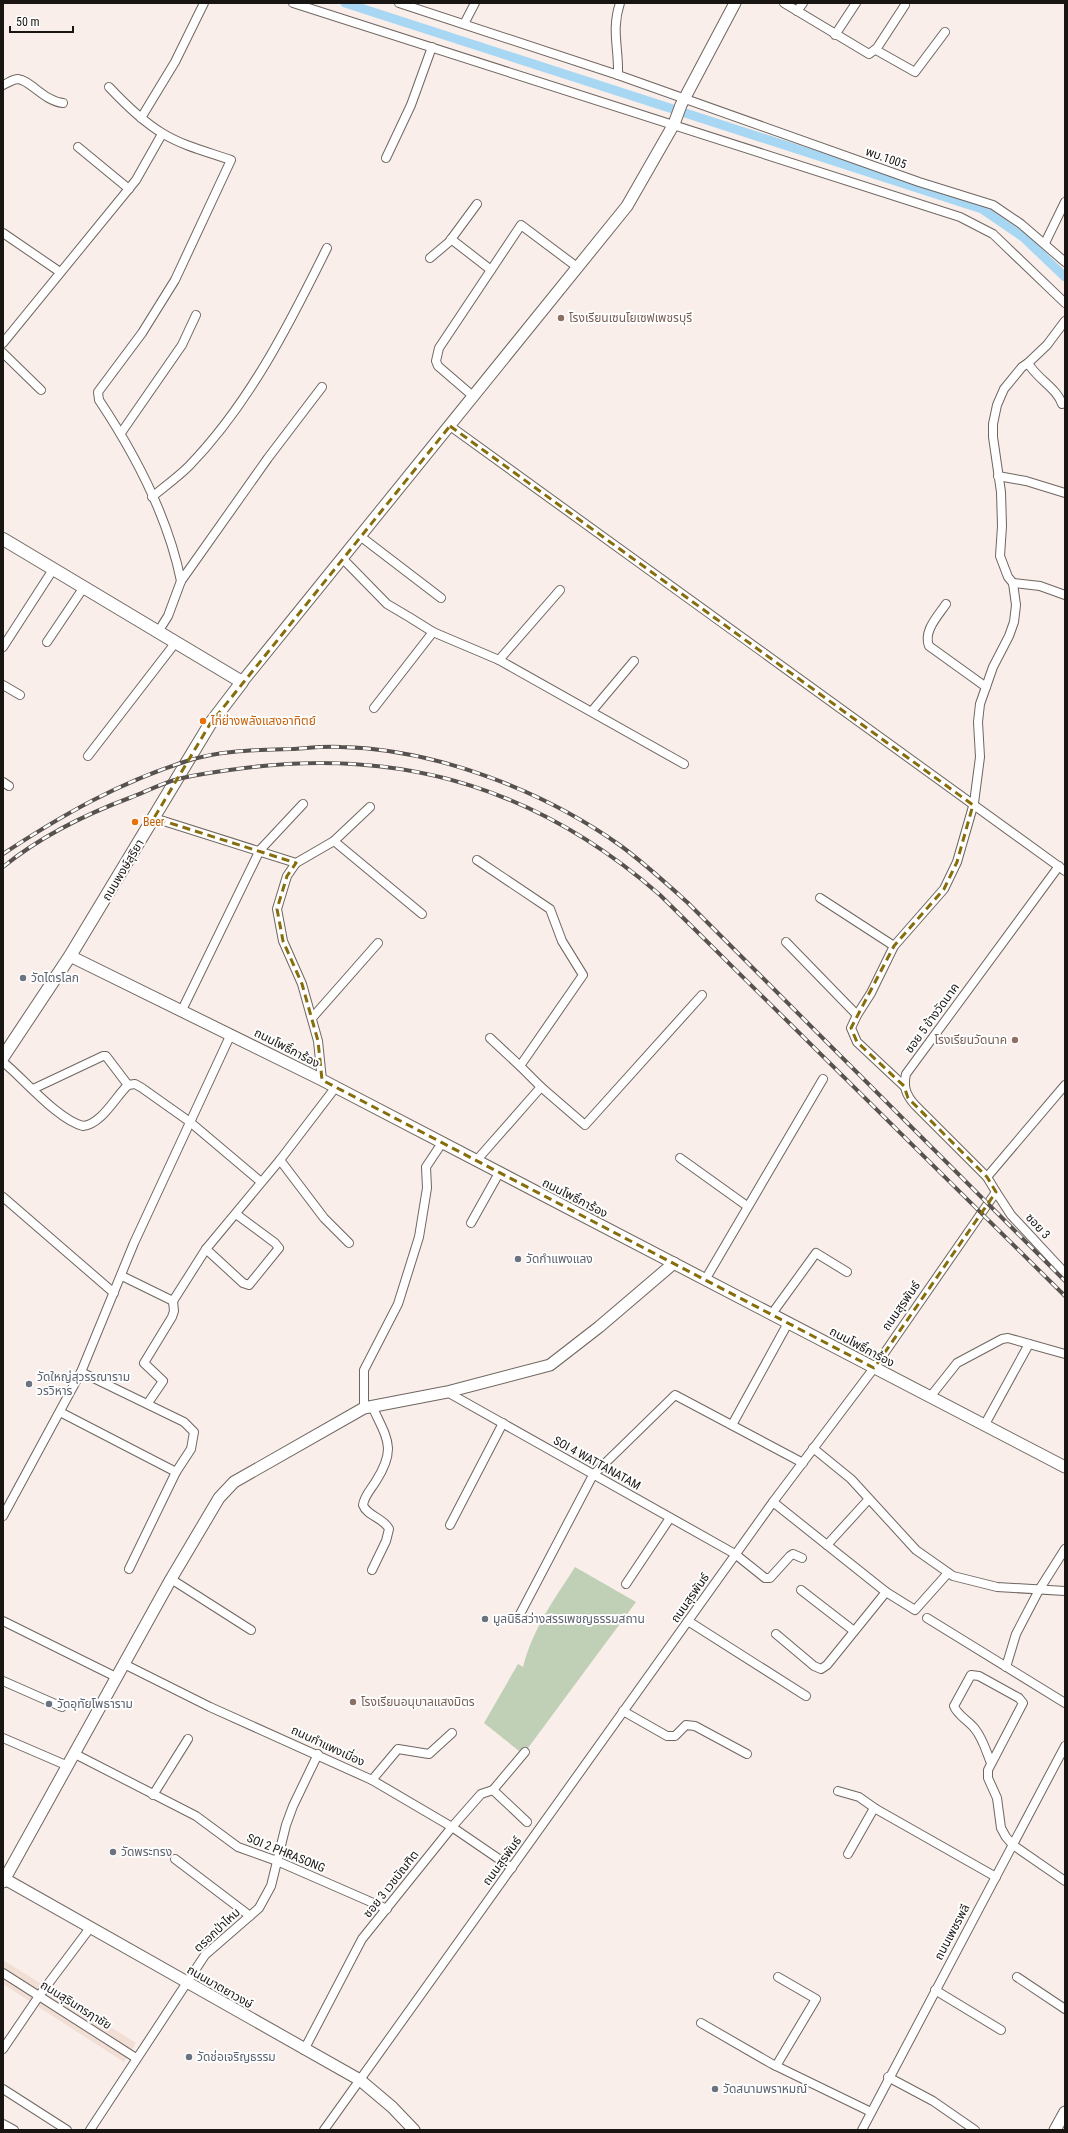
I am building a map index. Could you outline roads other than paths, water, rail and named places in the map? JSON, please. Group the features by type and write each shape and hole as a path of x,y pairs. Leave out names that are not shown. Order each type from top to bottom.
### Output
{"main road":[{"path":"3,539 54,568 242,682"},
{"name":"ถนนพงษ์สุริยา","path":"3,1057 70,956 210,724 242,682"}],"street":[{"path":"141,118 175,62 204,3"},
{"path":"293,3 960,217 993,234 1065,303"},
{"name":"พบ.1005","path":"398,3 618,75 683,102 919,182 993,205 1045,243 1065,262"},
{"path":"464,24 475,3"},
{"path":"618,75 619,52 614,39 616,14 620,3"},
{"path":"242,682 627,206 674,124 683,102 735,3"},
{"path":"784,3 866,54 871,54 876,50 905,5"},
{"path":"797,11 803,3"},
{"path":"835,34 856,3"},
{"path":"876,50 915,72 945,32"},
{"path":"386,158 411,105 432,47"},
{"path":"3,85 20,79 50,101 63,103"},
{"path":"109,87 141,118 162,134 190,146 231,160 174,280 142,333 98,392 99,400 121,433 152,497 173,550 181,581"},
{"path":"3,344 129,189 162,134"},
{"path":"78,147 129,189"},
{"path":"1045,243 1065,202"},
{"path":"430,258 451,239 477,204"},
{"path":"474,397 438,366 436,361 439,348 522,225 577,268"},
{"path":"3,233 60,272"},
{"path":"451,239 491,270"},
{"path":"152,497 189,466 243,398 284,332 327,248"},
{"path":"121,433 182,345 196,315"},
{"path":"996,1192 987,1177 908,1098 904,1086 857,1042 851,1028 857,1015 871,993 894,946 944,889 957,862 974,805 980,757 978,722 980,704 993,667 1009,636 1014,622 1016,605 1013,583 1008,577 1000,556 1002,526 1001,492 993,437 997,405 1004,389 1022,367 1047,345 1065,321"},
{"path":"3,353 41,390"},
{"path":"1028,363 1036,374 1060,398 1062,404"},
{"path":"158,632 168,616 181,581 268,458 322,387"},
{"path":"450,426 1062,868"},
{"path":"998,476 1026,481 1065,493"},
{"path":"360,536 441,598"},
{"path":"342,558 387,604 433,632 499,660 684,764"},
{"path":"3,647 54,568"},
{"path":"1013,583 1026,583 1040,586 1065,595"},
{"path":"47,642 84,586"},
{"path":"499,660 560,590"},
{"path":"946,604 928,633 927,641 929,646 986,687"},
{"path":"374,708 433,632"},
{"path":"88,756 176,642"},
{"path":"592,712 634,661"},
{"path":"3,685 20,695"},
{"path":"182,1010 260,850 303,804"},
{"path":"322,1080 318,1041 312,1018 302,984 283,941 277,909 287,876 296,863 334,841 370,807"},
{"path":"154,818 260,850 296,863"},
{"path":"334,841 422,914"},
{"path":"477,860 550,909 562,941 583,975 520,1066"},
{"name":"ซอย 5 ข้างวัดนาค","path":"904,1086 906,1074 1062,868"},
{"path":"820,898 894,946"},
{"path":"786,942 857,1015"},
{"path":"312,1018 378,943"},
{"name":"ถนนโพธิ์การ้อง","path":"70,956 322,1080 1065,1467"},
{"path":"490,1038 541,1087 585,1125 702,995"},
{"path":"3,1516 81,1372 122,1276 134,1243 231,1034"},
{"path":"33,1089 103,1056 107,1058 128,1085"},
{"path":"3,1062 65,1117 83,1126 90,1124 104,1113 128,1085 135,1084 152,1093 190,1122 261,1182"},
{"path":"705,1280 747,1206 823,1079"},
{"path":"987,1177 1065,1085"},
{"path":"476,1161 541,1087"},
{"path":"148,1403 163,1381 144,1364 172,1317 174,1311 173,1301 206,1249 280,1160 335,1088"},
{"path":"372,1570 386,1541 389,1529 385,1523 366,1510 363,1505 367,1495 382,1471 389,1452 383,1430 368,1407 364,1370 398,1304 419,1237 427,1188 426,1166 442,1143"},
{"path":"680,1158 747,1206"},
{"path":"280,1160 324,1218 349,1242"},
{"path":"471,1223 499,1173"},
{"name":"ซอย 3","path":"996,1192 1011,1215 1065,1273"},
{"name":"ถนนสุรพันธ์","path":"324,2130 772,1502 874,1368 996,1192"},
{"path":"3,1197 114,1293"},
{"path":"206,1249 245,1285 249,1285 279,1248 275,1242 236,1214"},
{"path":"771,1315 816,1253 847,1272"},
{"path":"4,1880 171,1579 219,1498 234,1482 368,1407 447,1392 550,1365 674,1263"},
{"path":"122,1276 173,1301"},
{"path":"732,1425 788,1323"},
{"path":"930,1397 957,1363 994,1342 1008,1338 1065,1354"},
{"path":"984,1426 1029,1344"},
{"path":"81,1372 148,1403 184,1422 194,1432 191,1449 176,1472 129,1568"},
{"name":"SOI 4 WATTANATAM","path":"447,1392 735,1554 768,1579 790,1556 794,1554 802,1558"},
{"path":"518,1618 594,1475 675,1395 803,1463"},
{"path":"60,1412 176,1472"},
{"path":"450,1525 503,1423"},
{"path":"813,1448 851,1479 868,1500 916,1550 953,1576 997,1587 1065,1592"},
{"path":"827,1545 868,1500"},
{"path":"772,1502 886,1592 915,1610 948,1573"},
{"path":"626,1584 670,1518"},
{"path":"1006,1667 1014,1638 1039,1590 1065,1548"},
{"path":"171,1579 251,1630"},
{"path":"801,1590 854,1631"},
{"path":"776,1634 814,1666 821,1669 827,1665 886,1592"},
{"path":"927,1618 1065,1703"},
{"path":"3,1621 116,1677"},
{"path":"688,1621 806,1696"},
{"name":"ถนนกำแพงเมี่อง","path":"124,1664 210,1707 318,1754 372,1780 452,1827 512,1868"},
{"path":"991,1763 980,1736 970,1723 957,1712 954,1706 971,1675 978,1676 1019,1698 1023,1703 988,1770 988,1778 997,1798 1001,1828 1013,1845 1064,1879"},
{"path":"3,1681 62,1707"},
{"path":"623,1710 667,1736 675,1736 686,1725 695,1726 747,1754"},
{"path":"372,1780 398,1749 429,1754 452,1733"},
{"path":"3,1738 68,1766"},
{"path":"153,1795 188,1739"},
{"name":"ถนนเพชรพลี","path":"862,2130 888,2077 1065,1746"},
{"path":"525,1752 493,1790 527,1822"},
{"name":"SOI 2 PHRASONG","path":"75,1754 196,1816 238,1846 387,1908"},
{"name":"ตรอกป่าไหม","path":"90,2130 205,1955 259,1908 270,1886 293,1806 318,1754"},
{"name":"ซอย 3 เวชบัณฑิต","path":"304,2050 362,1939 452,1827 481,1794 493,1790"},
{"path":"838,1791 859,1797 876,1809 996,1877"},
{"path":"848,1854 873,1810 876,1809"},
{"path":"175,1859 250,1916"},
{"name":"ถนนมาตยาวงษ์","path":"4,1880 304,2050 360,2080 392,2107 414,2130"},
{"path":"3,2049 39,1996 90,1928"},
{"name":"ถนนสุรินทรฦาชัย","path":"3,1973 136,2058"},
{"path":"776,2066 816,1999 778,1977"},
{"path":"1017,1977 1065,2009"},
{"path":"935,1990 1001,2030"},
{"path":"701,2024 776,2066 871,2112"},
{"path":"888,2077 928,2099 975,2130"},
{"path":"3,2090 67,2130"},
{"path":"1055,2130 1065,2112"},
{"path":"3,2124 14,2130"}],"waterway":[{"path":"345,3 982,209 1023,237 1065,277"}],"railway":[{"path":"3,854 69,813 115,789 162,769 200,757 226,753 253,750 328,747 377,750 414,756 451,765 524,791 591,826 621,846 687,902 1065,1281"},
{"path":"3,867 33,845 81,818 161,785 178,779 206,773 244,768 310,763 366,765 419,772 471,786 520,804 569,829 615,859 660,895 1065,1296"}],"place":[{"name":"โรงเรียนเซนโยเซฟเพชรบุรี","path":"561,318"},
{"name":"ไก่ย่างพลังแสงอาทิตย์","path":"203,721"},
{"name":"Beer","path":"135,822"},
{"name":"วัดไตรโลก","path":"23,978"},
{"name":"โรงเรียนวัดนาค","path":"1015,1040"},
{"name":"วัดกำแพงแลง","path":"518,1259"},
{"name":"วัดใหญ่สุวรรณาราม วรวิหาร","path":"29,1384"},
{"name":"มูลนิธิสว่างสรรเพชญธรรมสถาน","path":"485,1619"},
{"name":"โรงเรียนอนุบาลแสงมิตร","path":"353,1702"},
{"name":"วัดอุทัยโพธาราม","path":"49,1704"},
{"name":"วัดพระทรง","path":"113,1852"},
{"name":"วัดช่อเจริญธรรม","path":"189,2057"},
{"name":"วัดสนามพราหมณ์","path":"715,2089"}]}
